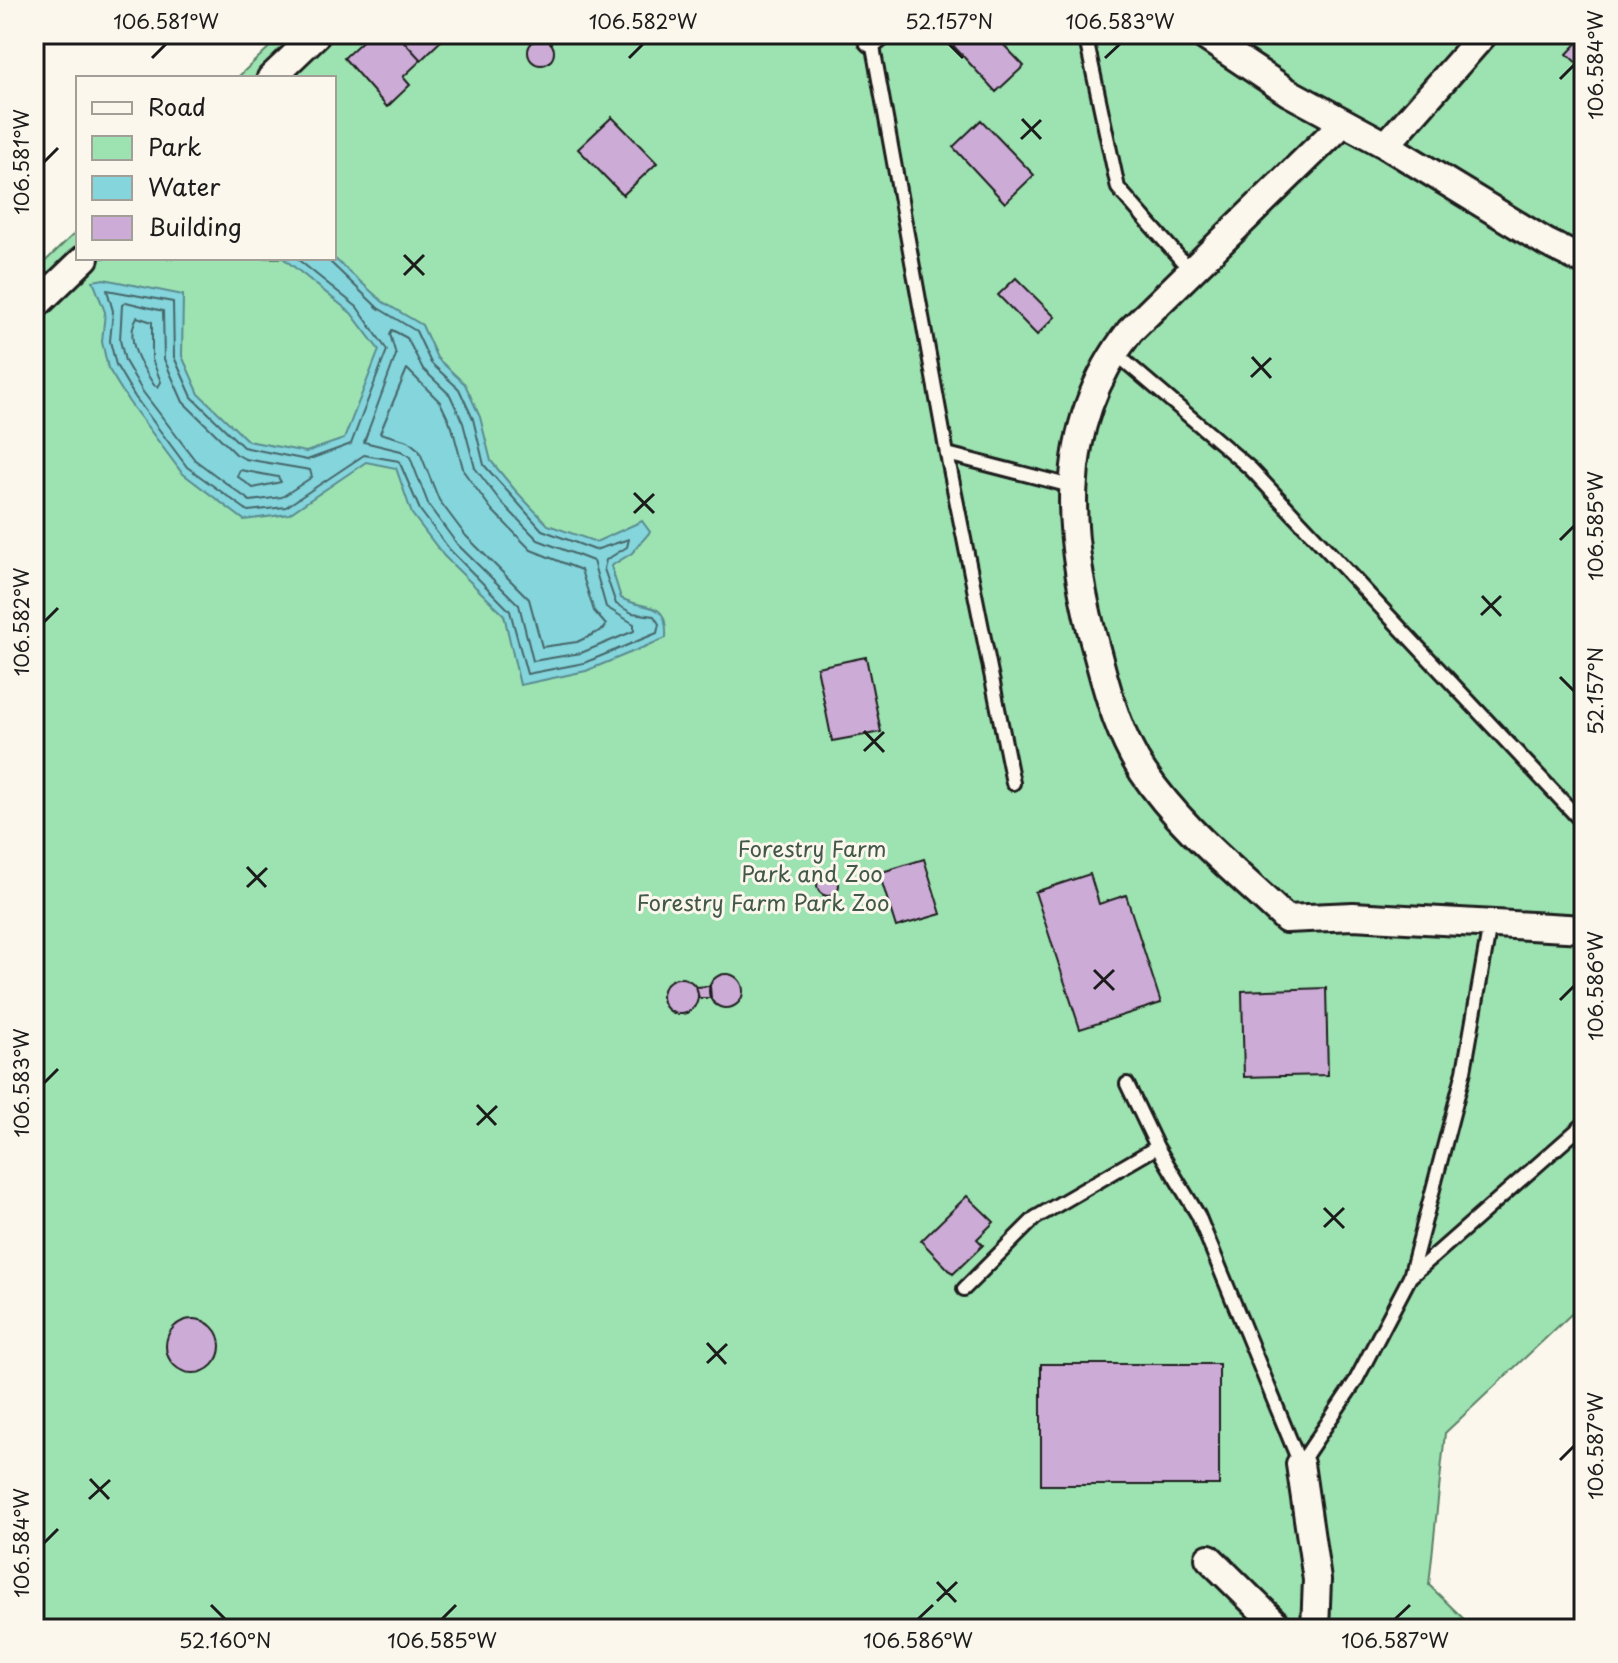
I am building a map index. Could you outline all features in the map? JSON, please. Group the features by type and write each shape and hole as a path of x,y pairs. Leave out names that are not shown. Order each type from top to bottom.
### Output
{"street":[{"path":"273,76 317,34"},
{"path":"1201,34 1343,123 1386,145 1547,243 1584,261"},
{"path":"1386,145 1484,34"},
{"path":"1343,123 1191,271 1114,352 1090,401 1071,486 1075,553 1087,620 1110,702 1143,772 1192,835 1286,919 1353,916 1584,929"},
{"path":"34,307 83,260"},
{"path":"1300,1464 1317,1580 1315,1629"},
{"path":"1209,1558 1281,1629"}],"lane":[{"path":"1085,34 1118,188 1191,271"},
{"path":"873,36 947,454 1013,783"},
{"path":"1114,352 1251,469 1584,824"},
{"path":"947,454 1071,486"},
{"path":"1300,1464 1355,1382 1410,1277 1464,1071 1490,924"},
{"path":"1127,1084 1157,1147 1198,1215 1300,1464"},
{"path":"1410,1277 1584,1124"},
{"path":"964,1289 1035,1218 1157,1147"}],"green space":[{"name":"Forestry Farm Park and Zoo","path":"283,34 1584,34 1584,1302 1445,1433 1429,1585 1474,1629 34,1629 34,272 76,232 76,260 336,260 336,76 239,76"}],"water":[{"path":"285,260 336,260 383,302 422,325 437,358 465,384 480,417 491,461 548,525 596,542 642,521 650,532 632,553 611,566 621,598 659,611 666,625 666,638 586,671 520,685 504,615 444,556 412,514 396,468 366,462 289,514 244,520 182,473 129,402 108,368 102,342 105,312 93,281 104,279 183,295 182,356 199,394 248,441 306,452 344,439 379,350 351,313"}],"building":[{"path":"370,34 397,34 421,60 403,77 410,85 387,107 344,58"},
{"path":"397,34 448,34 421,60"},
{"path":"957,34 1001,34 997,38 1024,66 996,92 949,41"},
{"path":"1584,36 1584,70 1567,54"},
{"path":"541,39 550,43 554,52 550,61 541,65 532,61 528,52 532,43"},
{"path":"612,117 657,163 623,195 578,149"},
{"path":"981,120 1034,175 1005,203 953,147"},
{"path":"1016,278 1055,317 1037,335 998,295"},
{"path":"866,657 881,732 832,741 817,667"},
{"path":"924,859 941,914 896,927 879,873"},
{"path":"828,874 836,877 839,885 836,893 828,896 820,893 817,885 820,877"},
{"path":"1090,874 1099,904 1126,895 1161,1003 1080,1029 1035,892"},
{"path":"726,974 738,979 743,991 738,1003 726,1008 714,1003 709,991 714,979"},
{"path":"680,978 693,983 698,996 693,1009 680,1014 667,1009 662,996 667,983"},
{"path":"710,986 711,998 699,998 696,987"},
{"path":"1326,988 1328,1075 1244,1077 1242,991"},
{"path":"967,1196 994,1222 977,1239 983,1245 953,1274 921,1241"},
{"path":"193,1319 212,1327 220,1346 212,1365 193,1373 174,1365 166,1346 174,1327"},
{"path":"1041,1364 1219,1364 1219,1485 1041,1485"},
{"path":"1584,1571 1584,1598 1579,1572"}],"park label":[{"name":"Forestry Farm Park Zoo","path":"763,901"}]}
